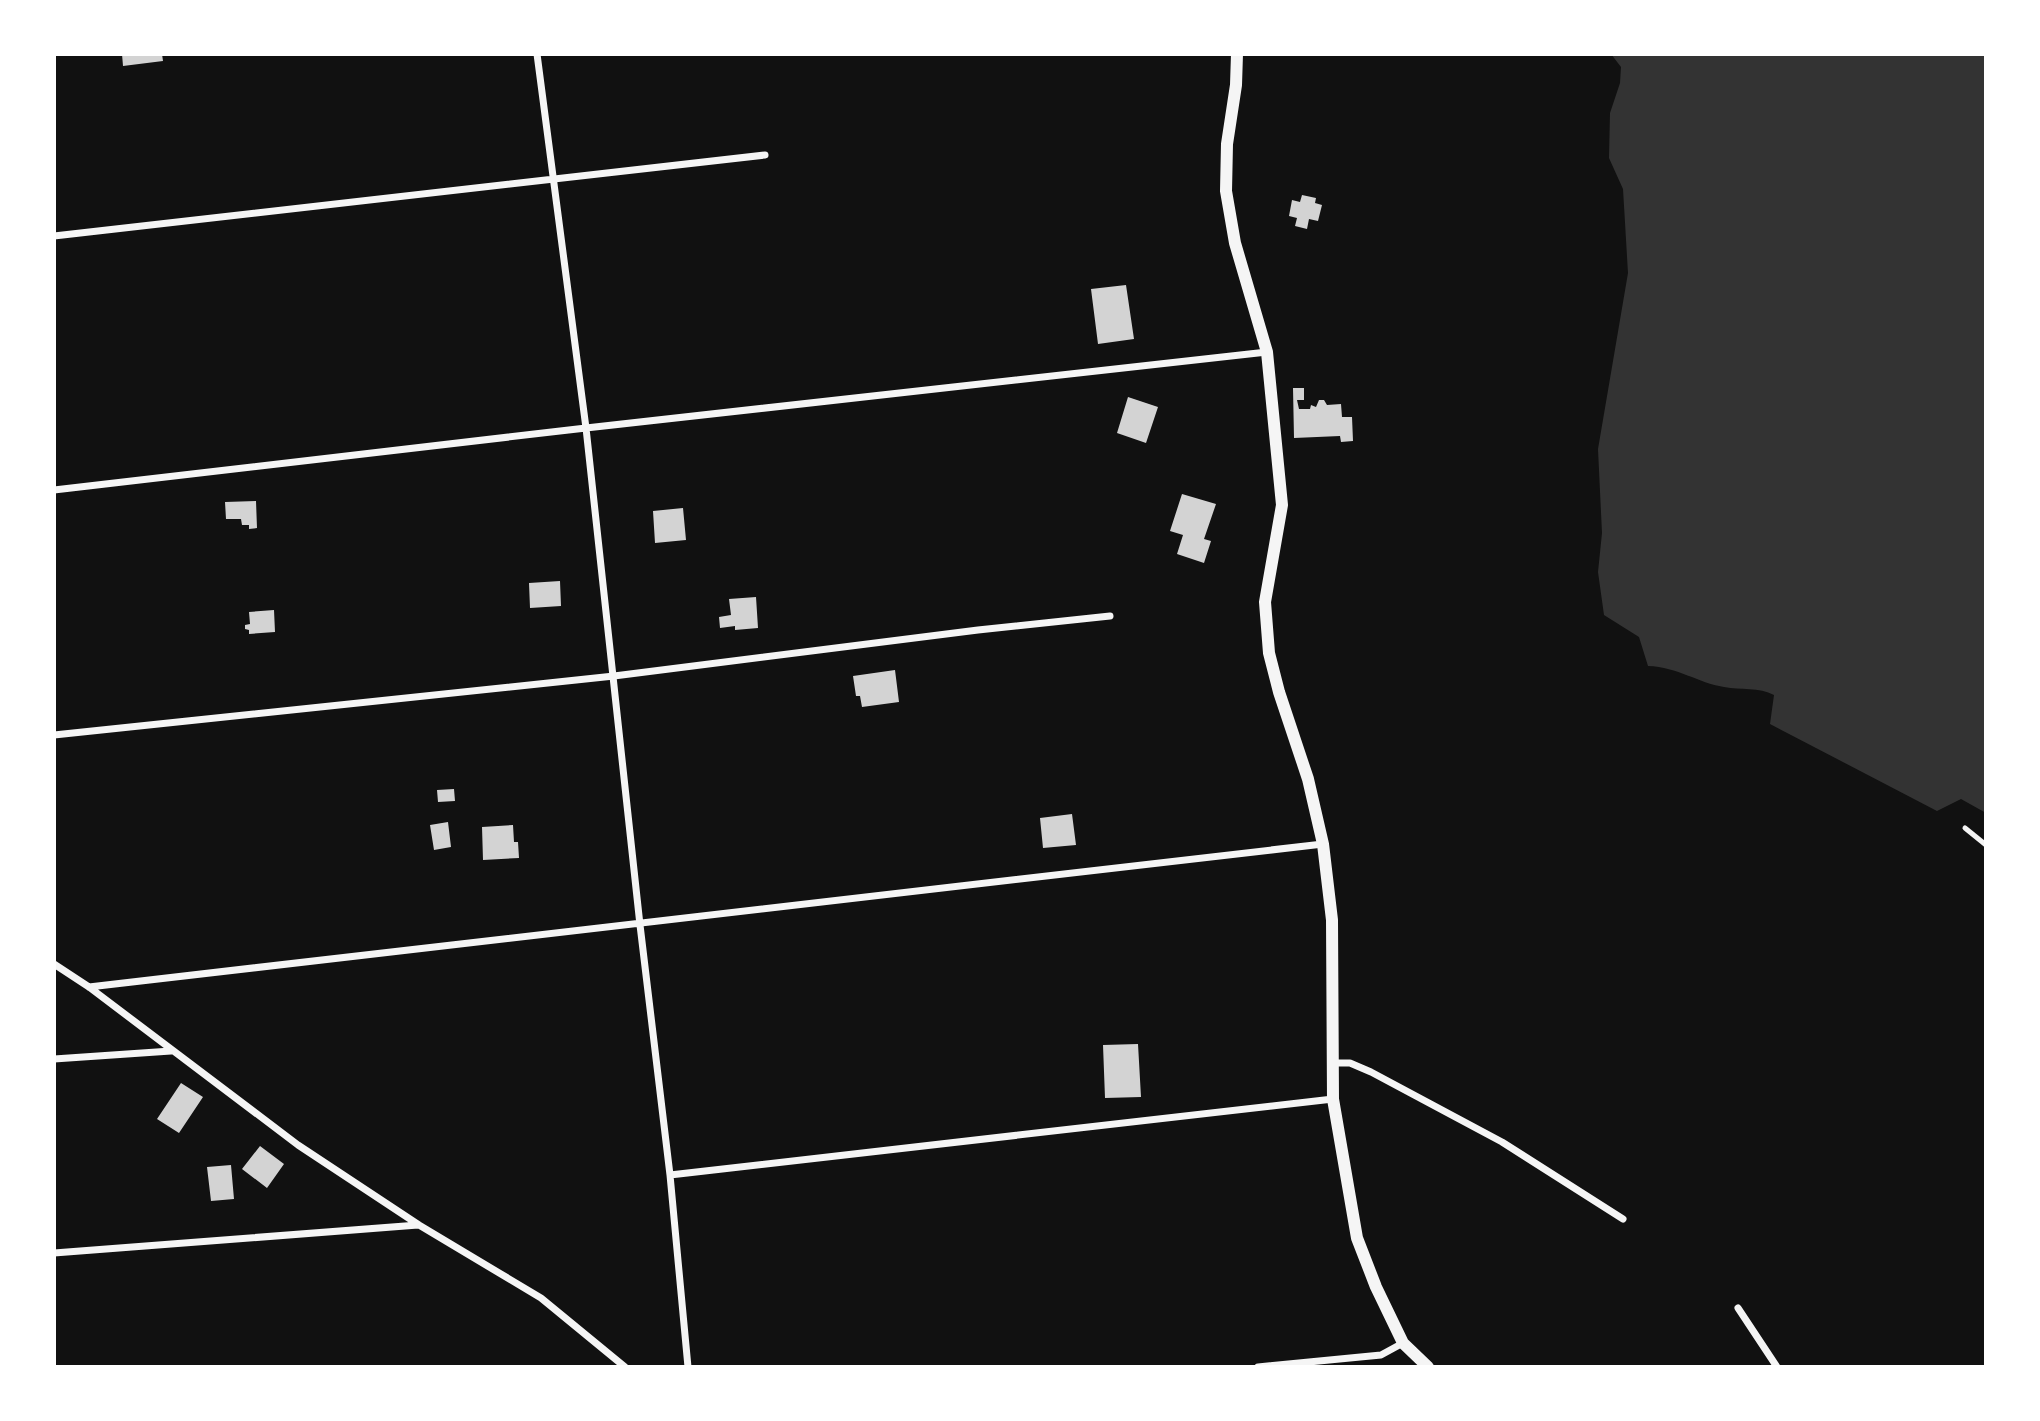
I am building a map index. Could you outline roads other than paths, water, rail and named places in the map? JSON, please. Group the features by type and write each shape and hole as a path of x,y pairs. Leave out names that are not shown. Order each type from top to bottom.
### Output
{"street":[{"path":"537,54 586,428 670,1175 688,1367"},
{"path":"1237,54 1236,85 1227,144 1226,191 1235,243 1267,352 1282,505 1265,602 1269,653 1308,779 1322,844 1332,920 1333,1099 1357,1238 1402,1343 1428,1367"},
{"path":"54,236 765,155"},
{"path":"54,490 1267,352"},
{"path":"54,735 614,676 978,629 1110,616"},
{"path":"89,987 1322,844"},
{"path":"54,964 89,987 298,1145 419,1225 541,1298 625,1367"},
{"path":"54,1059 171,1051"},
{"path":"1332,1063 1350,1063 1371,1072 1502,1142 1623,1219"},
{"path":"670,1175 1333,1099"},
{"path":"54,1253 419,1225"},
{"path":"1738,1308 1777,1367"},
{"path":"1258,1367 1381,1355 1402,1343"}],"lane":[{"path":"1965,828 1986,845"}]}
